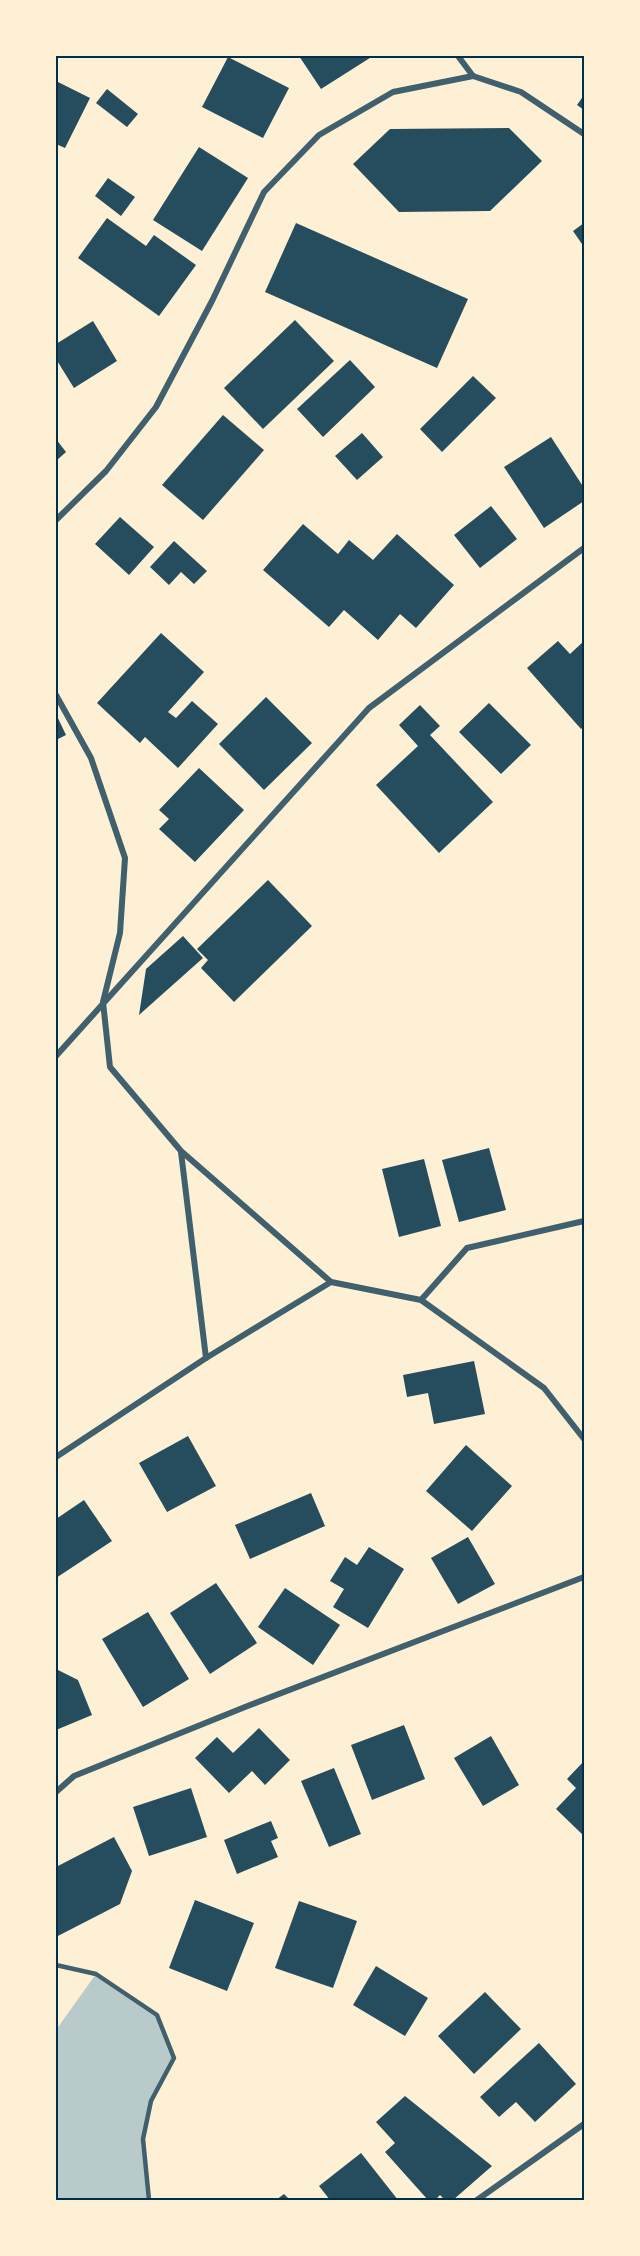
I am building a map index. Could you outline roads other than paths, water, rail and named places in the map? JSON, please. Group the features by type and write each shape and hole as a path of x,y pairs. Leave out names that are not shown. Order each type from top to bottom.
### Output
{"street":[{"path":"458,56 473,76"},
{"path":"56,520 106,471 156,407 212,301 264,192 319,135 393,93 473,76 521,92 585,134"},
{"path":"56,1056 369,708 585,548"},
{"path":"56,695 91,758 125,858 120,933 103,1002 110,1067 181,1151 331,1282 421,1300 544,1388 585,1439"},
{"path":"181,1151 206,1358"},
{"path":"421,1300 467,1248 585,1221"},
{"path":"56,1457 206,1358 331,1282"},
{"path":"56,1792 74,1776 585,1577"},
{"path":"477,2200 585,2124"}],"lane":[{"path":"56,1965 96,1974 157,2015 174,2058 151,2101 143,2139 148,2200"}]}
